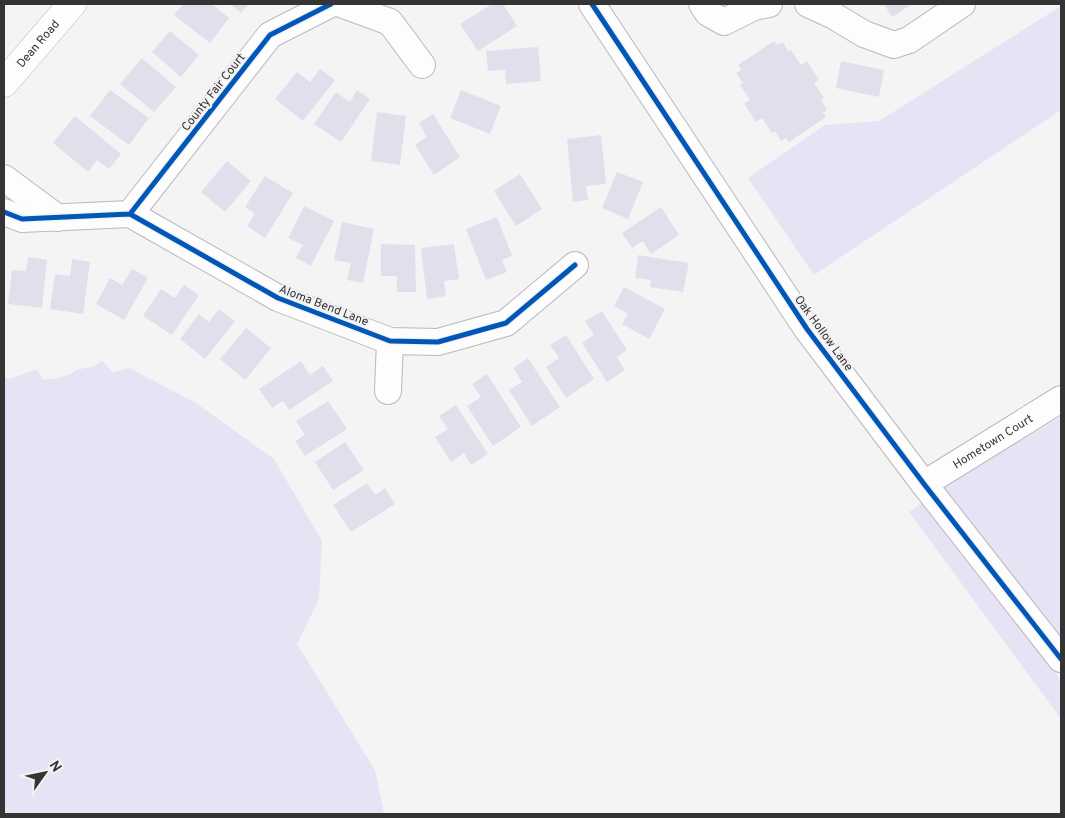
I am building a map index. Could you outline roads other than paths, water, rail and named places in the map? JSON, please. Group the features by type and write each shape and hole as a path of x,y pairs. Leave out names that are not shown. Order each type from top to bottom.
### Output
{"main road":[{"name":"Dean Road","path":"4,83 72,4"}],"street":[{"name":"County Fair Court","path":"130,214 270,35 331,4"},
{"path":"342,4 390,22 422,65"},
{"name":"Oak Hollow Lane","path":"592,4 807,329 924,484 1061,659"},
{"path":"702,4 708,12 724,22 754,7 769,4"},
{"path":"808,4 834,16 864,34 894,45 909,40 962,4"},
{"path":"4,178 58,218"},
{"path":"4,212 22,219 130,214"},
{"name":"Aloma Bend Lane","path":"130,214 278,298 390,341 438,342 506,323 575,265"},
{"path":"388,391 390,341"},
{"name":"Hometown Court","path":"924,484 1061,399"}]}
